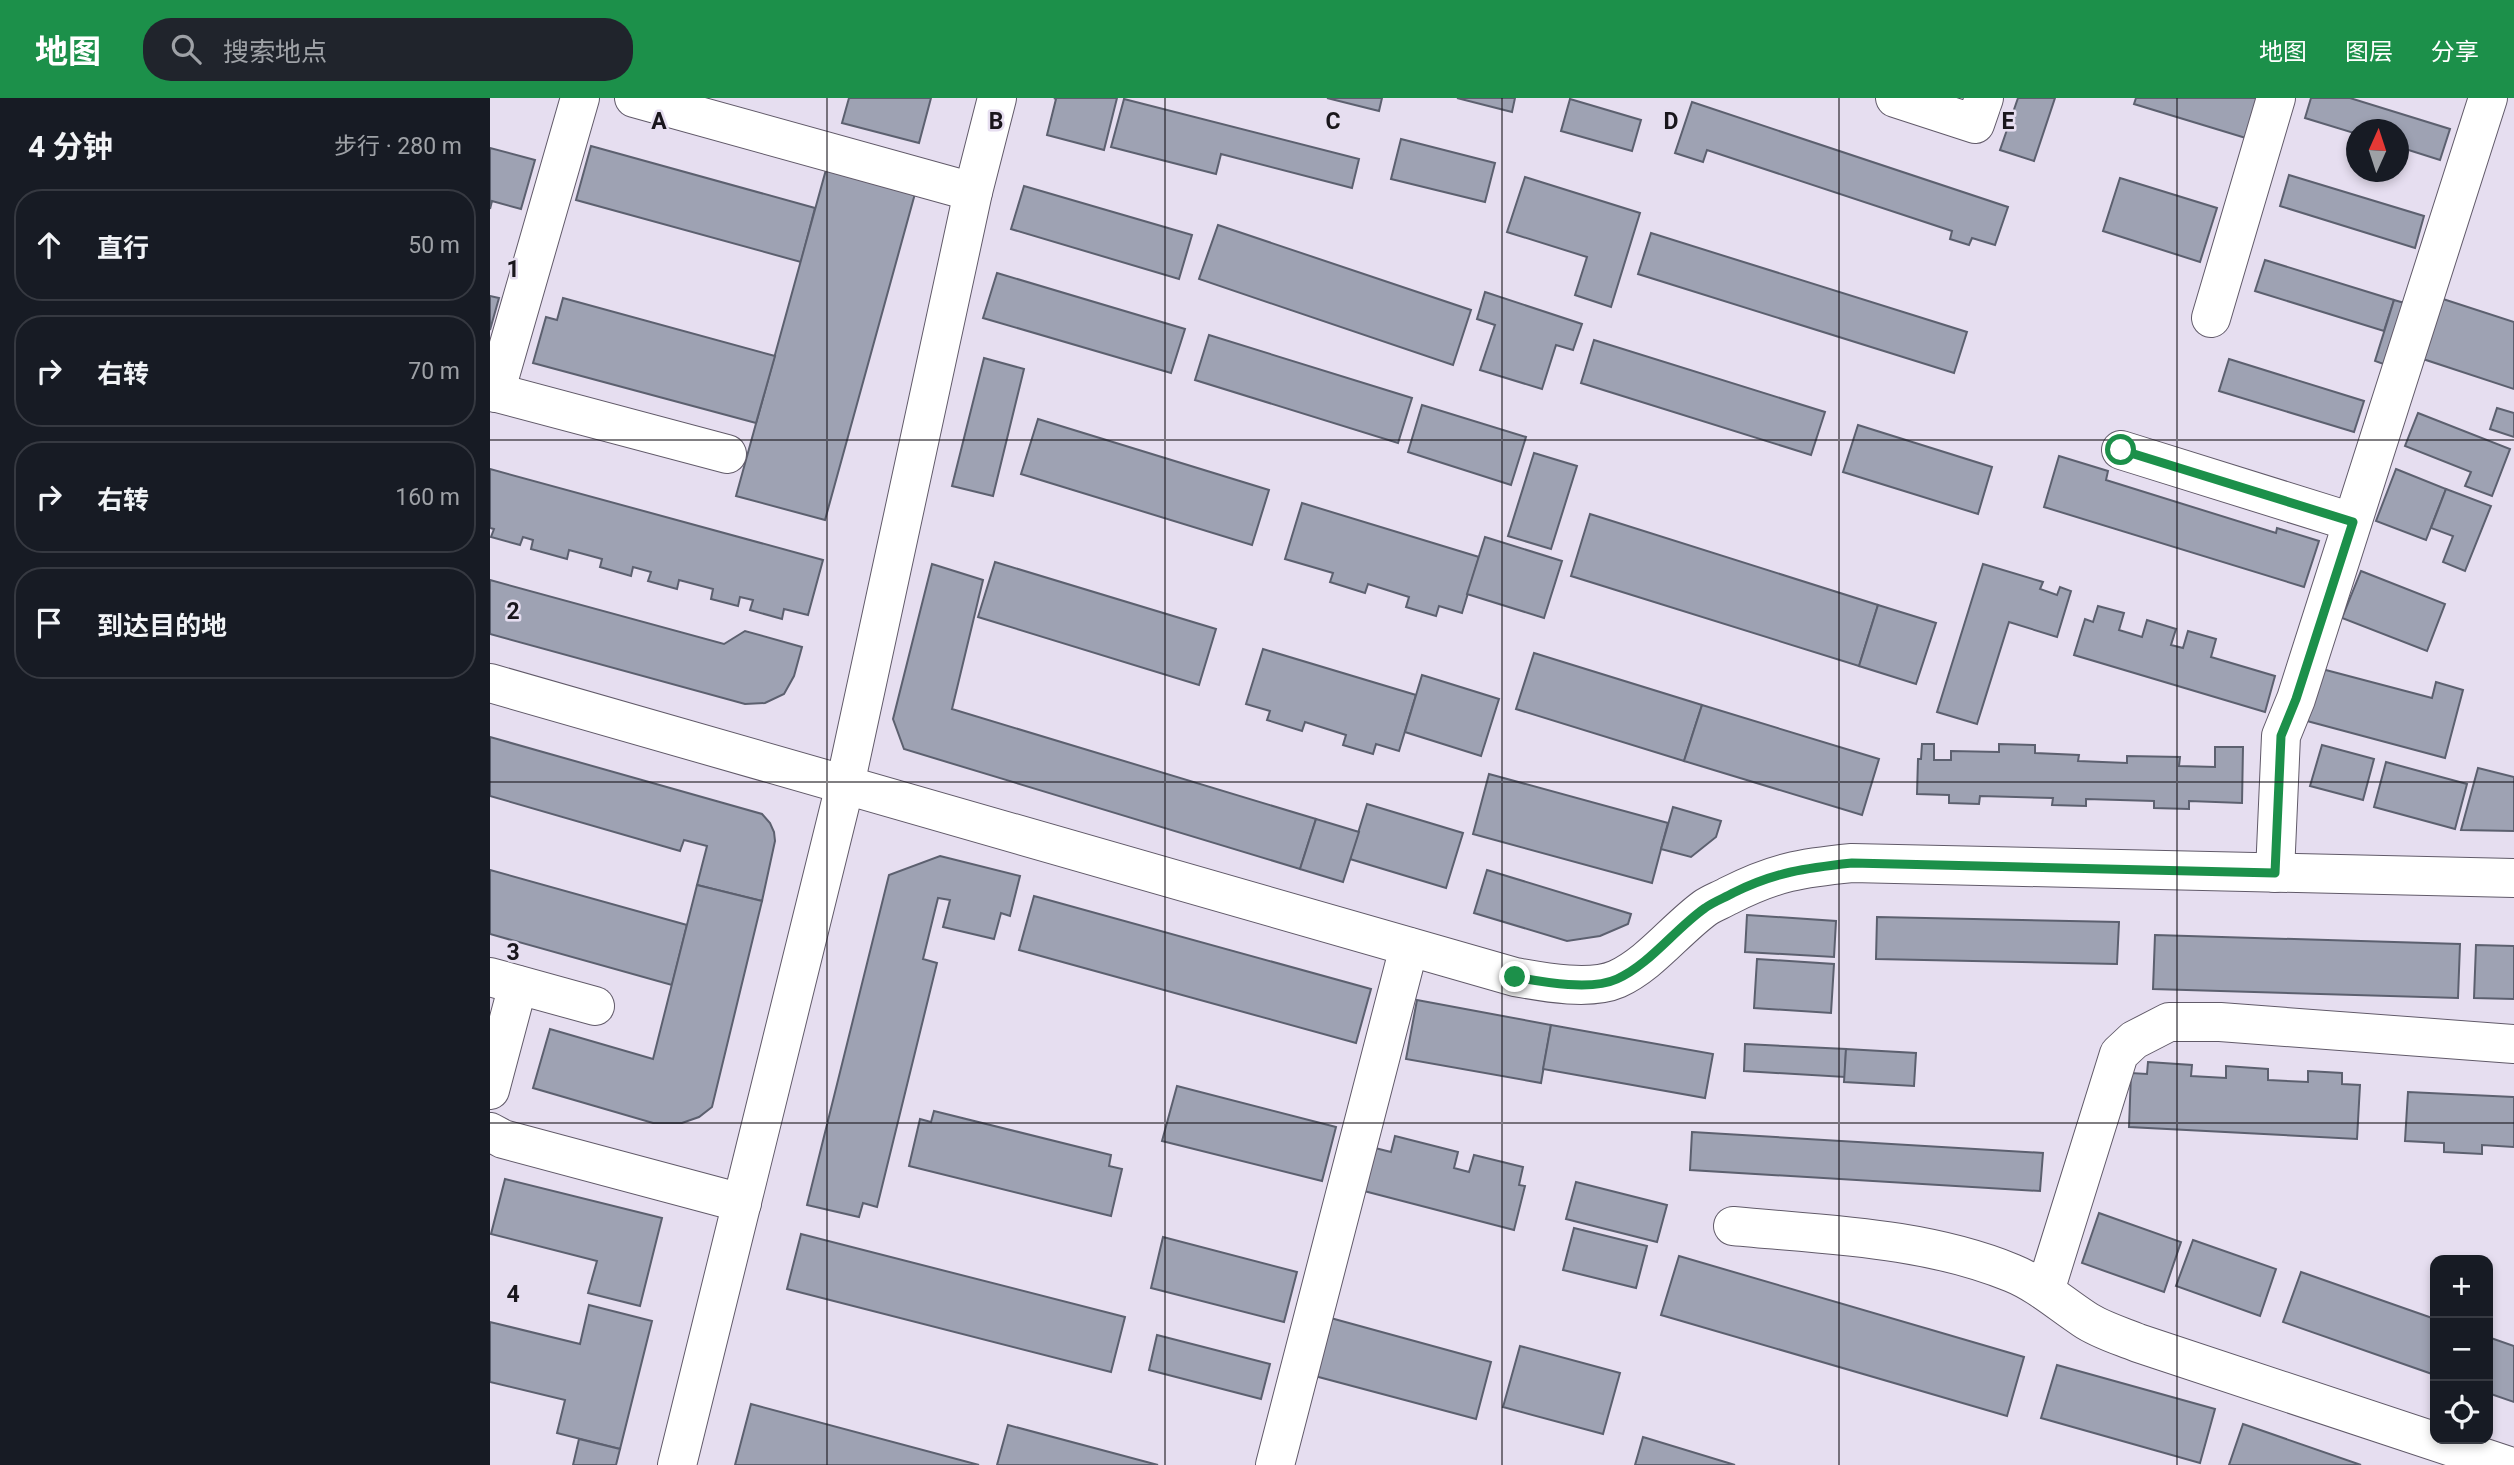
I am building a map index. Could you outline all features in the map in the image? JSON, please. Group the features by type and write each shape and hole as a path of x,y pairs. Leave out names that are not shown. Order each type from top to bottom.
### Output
{"street":[{"path":"580,98 493,392 727,454"},
{"path":"634,98 973,192"},
{"path":"677,1465 845,785 973,192 997,98"},
{"path":"1895,98 1975,124 1984,98"},
{"path":"2211,318 2276,98"},
{"path":"2275,873 2281,736 2296,699 2488,98"},
{"path":"2121,450 2353,522"},
{"path":"490,683 1515,977 1552,983 1593,984 1615,980 1632,970 1706,908 1760,880 1799,869 1852,863 2514,878"},
{"path":"1275,1465 1409,947"},
{"path":"490,1090 504,981 595,1006"},
{"path":"2045,1291 2119,1054 2134,1040 2169,1023 2220,1022 2514,1044"},
{"path":"490,1132 503,1139 742,1203"},
{"path":"1733,1226 1896,1242 1954,1254 2015,1274 2045,1291 2087,1321 2138,1343 2506,1465"}],"building":[{"path":"849,98 931,98 919,143 842,123"},
{"path":"1054,98 1117,98 1104,150 1047,135 1056,99"},
{"path":"1327,98 1382,98 1379,111"},
{"path":"1457,98 1515,98 1512,112"},
{"path":"2018,98 2055,98 2034,161 2000,150"},
{"path":"2136,98 2261,98 2249,139 2134,104"},
{"path":"2311,98 2350,98 2450,129 2440,160 2409,150 2409,119 2346,119 2346,131 2305,118"},
{"path":"1124,99 1359,159 1352,188 1221,154 1216,174 1111,147"},
{"path":"1570,99 1641,120 1632,151 1561,131"},
{"path":"1692,102 2008,207 1995,245 1972,238 1969,245 1950,239 1952,231 1707,150 1703,162 1675,153"},
{"path":"1401,139 1495,163 1485,202 1391,179"},
{"path":"591,146 815,208 801,262 576,200"},
{"path":"490,148 535,160 521,209 492,201 490,209"},
{"path":"827,166 916,190 825,520 736,496"},
{"path":"2289,175 2424,216 2415,248 2280,206"},
{"path":"1525,177 1640,213 1611,307 1575,295 1587,257 1507,232"},
{"path":"2120,178 2217,208 2200,262 2103,231"},
{"path":"1024,186 1192,235 1179,279 1011,229"},
{"path":"1218,225 1471,310 1453,365 1199,279"},
{"path":"1651,233 1967,332 1954,373 1638,274"},
{"path":"2265,260 2394,300 2384,331 2255,291"},
{"path":"997,273 1185,329 1171,373 983,318"},
{"path":"1485,292 1582,324 1573,350 1556,345 1542,389 1480,370 1495,325 1477,319"},
{"path":"490,296 499,298 490,330"},
{"path":"563,298 775,356 756,423 533,363 546,317 557,320"},
{"path":"2443,299 2514,322 2514,389 2423,359"},
{"path":"2394,300 2408,304 2389,366 2375,361"},
{"path":"1209,335 1412,398 1398,443 1195,380"},
{"path":"1594,340 1825,412 1811,455 1581,383"},
{"path":"984,358 1024,369 993,496 952,486"},
{"path":"2229,359 2364,401 2354,432 2219,391"},
{"path":"1422,405 1526,437 1511,485 1408,452"},
{"path":"2497,408 2514,413 2514,437 2490,429"},
{"path":"2418,413 2510,449 2492,496 2465,486 2471,472 2405,446"},
{"path":"1038,419 1269,490 1252,545 1021,474"},
{"path":"1858,425 1992,467 1978,514 1843,472"},
{"path":"1534,453 1577,466 1551,549 1508,536"},
{"path":"2059,456 2108,471 2106,480 2276,533 2277,528 2319,541 2304,587 2044,507"},
{"path":"490,469 823,560 808,615 784,609 782,619 750,610 753,600 740,597 738,606 711,599 713,589 679,580 677,589 648,581 651,572 633,567 631,576 600,567 602,559 569,550 567,559 531,549 533,540 523,537 520,545 491,537 494,529 490,528"},
{"path":"2396,469 2446,489 2426,540 2376,521"},
{"path":"2446,489 2491,506 2465,571 2443,562 2453,536 2431,528"},
{"path":"1302,503 1479,557 1462,613 1439,606 1436,616 1406,607 1409,597 1368,584 1365,593 1330,582 1333,573 1285,559"},
{"path":"1590,514 1878,605 1859,666 1571,576"},
{"path":"1485,537 1562,561 1544,618 1467,594"},
{"path":"995,562 1216,629 1199,685 978,617"},
{"path":"932,564 983,580 952,709 1316,819 1300,869 904,749 893,719"},
{"path":"1983,564 2043,582 2040,589 2057,595 2060,587 2071,591 2057,637 2009,622 1977,724 1937,712"},
{"path":"2361,571 2445,604 2427,651 2342,618"},
{"path":"490,580 724,644 745,631 802,647 794,676 784,694 765,703 745,704 490,634"},
{"path":"1878,605 1936,623 1916,684 1859,666"},
{"path":"2098,606 2124,613 2119,630 2142,637 2147,620 2176,629 2171,645 2183,648 2188,631 2216,639 2211,657 2275,676 2265,712 2074,655 2085,619 2093,622"},
{"path":"1263,649 1416,695 1399,751 1376,744 1373,754 1343,745 1346,735 1305,722 1302,731 1267,720 1270,711 1246,704"},
{"path":"1534,653 1702,705 1684,761 1516,709"},
{"path":"2322,669 2432,698 2436,682 2463,690 2445,758 2307,721"},
{"path":"1422,675 1499,699 1481,756 1405,732"},
{"path":"1702,705 1879,759 1862,815 1684,761"},
{"path":"490,737 762,814 770,823 775,841 762,901 697,885 707,846 684,840 680,851 490,796"},
{"path":"1922,744 1934,744 1934,760 1951,760 1951,751 1999,752 1999,744 2035,745 2035,753 2079,755 2078,761 2127,763 2127,756 2180,757 2179,766 2215,767 2215,747 2243,747 2242,803 2189,801 2189,809 2154,808 2154,801 2086,799 2086,806 2052,805 2053,798 1980,796 1979,804 1949,803 1949,795 1917,794 1918,759 1921,759"},
{"path":"2322,745 2374,759 2363,800 2310,786"},
{"path":"2386,762 2467,784 2455,829 2374,807"},
{"path":"2478,768 2514,777 2514,831 2461,830"},
{"path":"1489,774 1668,823 1652,883 1473,834"},
{"path":"1367,804 1463,833 1446,888 1350,859"},
{"path":"1673,807 1721,821 1716,837 1691,857 1661,849"},
{"path":"1316,819 1359,832 1343,882 1300,869"},
{"path":"940,856 1020,876 1010,916 1001,913 994,939 943,927 950,900 938,898 923,959 937,963 877,1207 863,1203 859,1217 807,1205 889,875"},
{"path":"490,870 687,925 672,985 490,934"},
{"path":"1487,870 1631,914 1628,924 1600,936 1567,941 1474,913"},
{"path":"697,885 762,901 712,1107 699,1117 682,1123 653,1123 533,1088 550,1029 653,1059"},
{"path":"1034,896 1371,989 1356,1043 1019,950"},
{"path":"1747,915 1836,921 1834,957 1745,952"},
{"path":"1877,917 2119,922 2117,964 1876,959"},
{"path":"2155,935 2460,944 2458,998 2153,989"},
{"path":"2476,945 2514,946 2514,999 2474,998"},
{"path":"1757,959 1834,964 1831,1013 1754,1008"},
{"path":"1417,1000 1551,1025 1541,1083 1406,1059"},
{"path":"1551,1025 1713,1054 1705,1098 1543,1069"},
{"path":"1745,1044 1846,1049 1845,1077 1744,1071"},
{"path":"1846,1049 1916,1053 1914,1086 1844,1082"},
{"path":"2148,1062 2192,1065 2191,1076 2226,1078 2226,1066 2268,1069 2268,1080 2308,1082 2308,1071 2342,1073 2342,1084 2360,1085 2357,1139 2129,1127 2131,1073 2147,1074"},
{"path":"1177,1086 1336,1127 1322,1181 1162,1141"},
{"path":"2408,1092 2514,1097 2514,1147 2482,1145 2482,1154 2444,1152 2444,1143 2405,1141"},
{"path":"934,1111 1111,1155 1109,1166 1122,1169 1111,1216 909,1166 920,1119 931,1122"},
{"path":"1692,1132 2043,1153 2040,1191 1690,1170"},
{"path":"1395,1136 1458,1152 1454,1168 1469,1172 1474,1155 1523,1167 1519,1185 1525,1186 1514,1230 1364,1191 1375,1148 1391,1152"},
{"path":"505,1179 662,1218 640,1306 588,1293 597,1261 491,1234"},
{"path":"1576,1182 1667,1205 1657,1242 1566,1219"},
{"path":"2099,1213 2181,1242 2164,1292 2082,1263"},
{"path":"1574,1228 1647,1246 1636,1288 1563,1270"},
{"path":"801,1234 1125,1317 1111,1372 787,1289"},
{"path":"1163,1237 1297,1272 1284,1322 1151,1288"},
{"path":"2193,1240 2276,1269 2260,1316 2176,1286"},
{"path":"1679,1256 2024,1357 2007,1416 1661,1315"},
{"path":"2301,1272 2430,1317 2430,1373 2283,1322"},
{"path":"589,1305 652,1321 620,1449 557,1433 565,1400 490,1382 490,1322 580,1344"},
{"path":"1327,1317 1491,1362 1476,1419 1311,1375"},
{"path":"1157,1335 1270,1364 1261,1399 1149,1370"},
{"path":"2493,1339 2514,1346 2514,1402 2493,1395"},
{"path":"1520,1346 1620,1373 1603,1434 1503,1407"},
{"path":"2057,1365 2215,1409 2200,1463 2041,1418"},
{"path":"751,1404 979,1465 735,1465"},
{"path":"2243,1424 2361,1465 2229,1465"},
{"path":"1008,1425 1158,1465 997,1465"},
{"path":"1643,1437 1735,1465 1635,1465"},
{"path":"579,1439 620,1449 616,1465 573,1465"}],"route":[{"path":"1515,977 1552,983 1593,984 1615,980 1632,970 1706,908 1760,880 1799,869 1852,863 2275,873 2281,736 2296,699 2353,522 2121,450"}]}
